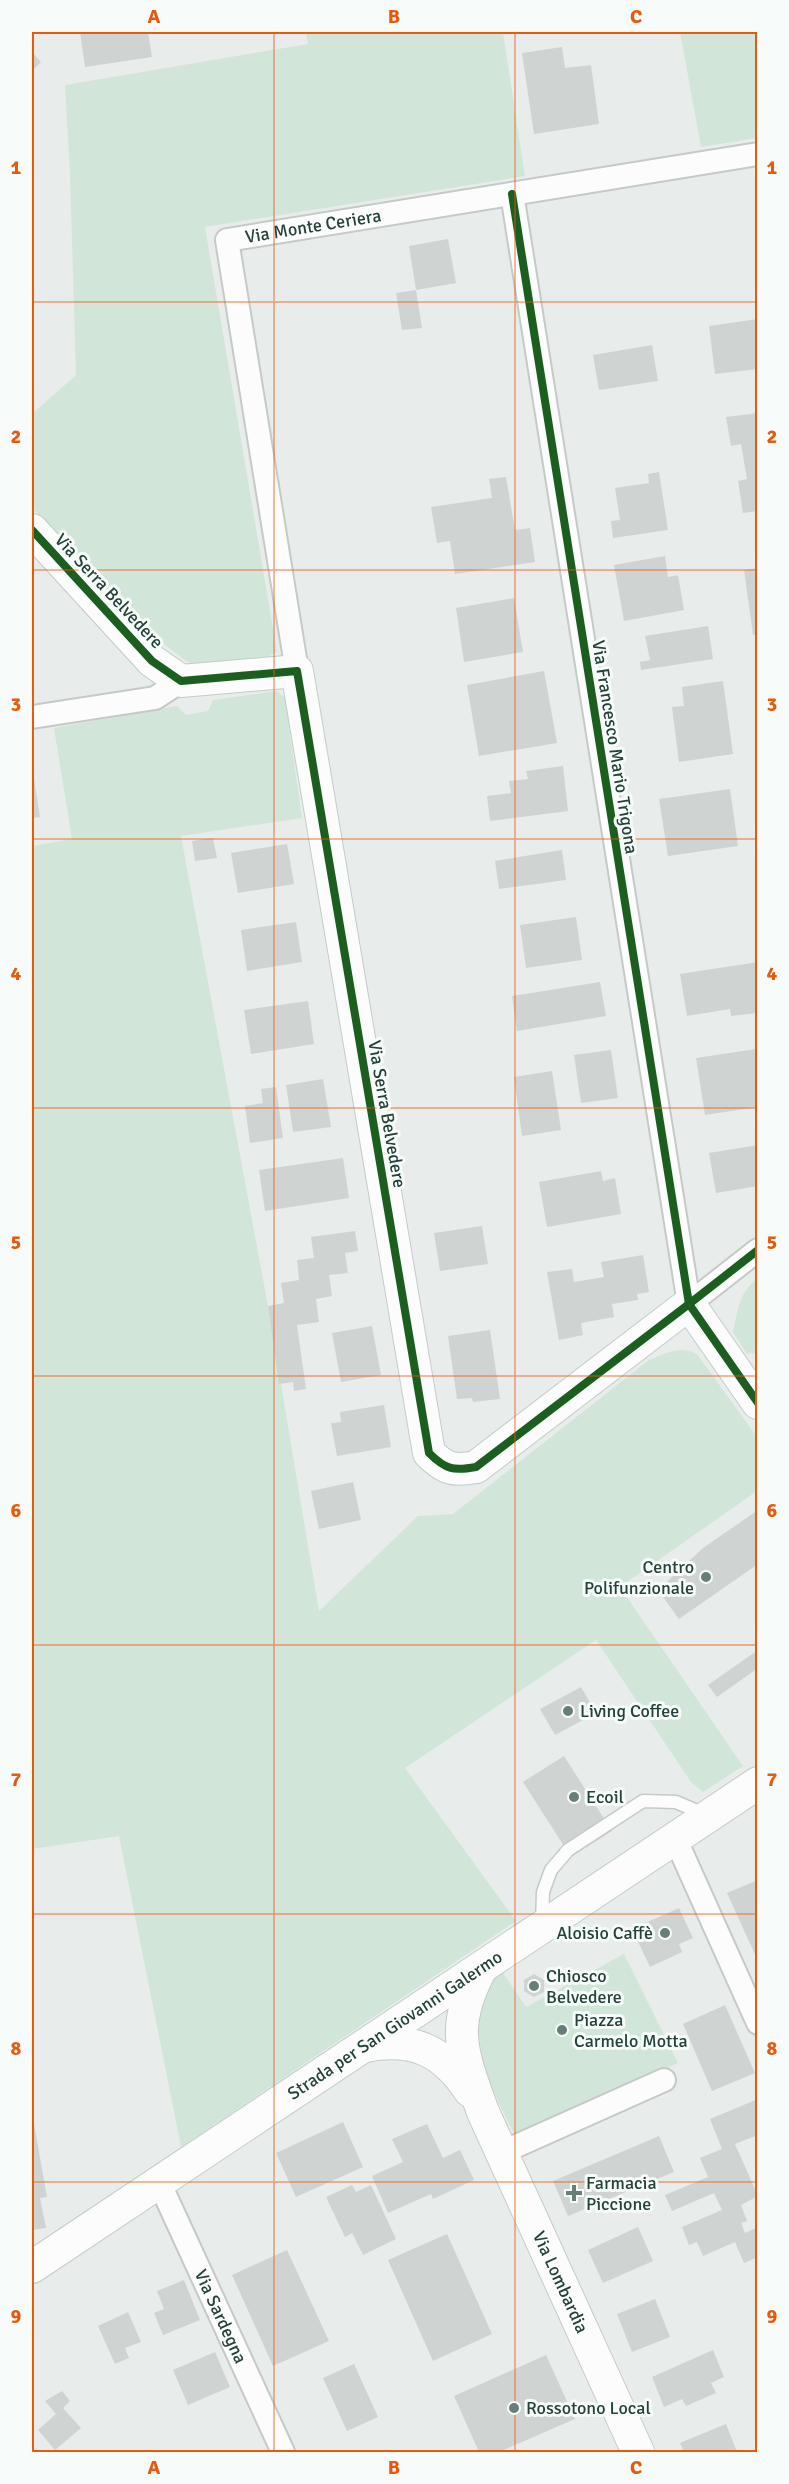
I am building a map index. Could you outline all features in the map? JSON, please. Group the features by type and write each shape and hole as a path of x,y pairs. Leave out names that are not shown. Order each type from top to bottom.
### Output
{"street":[{"name":"Via Monte Ceriera","path":"297,671 227,240 758,154"},
{"name":"Via Francesco Mario Trigona","path":"512,194 689,1304"},
{"name":"Via Serra Belvedere","path":"32,530 152,661 181,681"},
{"path":"32,717 155,698 181,681 297,671"},
{"name":"Via Serra Belvedere","path":"297,671 429,1453 441,1465 458,1470 476,1467 689,1304"},
{"path":"758,1250 689,1304 758,1403"},
{"name":"Strada per San Giovanni Galermo","path":"32,2267 758,1783"},
{"path":"675,1838 758,2023"},
{"path":"455,2052 468,1991 482,1967"},
{"path":"428,2003 428,2018 434,2034 455,2052"},
{"path":"364,2046 387,2042 455,2052"},
{"name":"Via Lombardia","path":"455,2052 462,2079 483,2112 503,2152 638,2452"},
{"path":"503,2152 664,2080"},
{"name":"Via Sardegna","path":"159,2182 283,2452"}],"lane":[{"path":"542,1927 543,1892 551,1870 568,1850 643,1802 676,1802 708,1816"}],"green space":[{"path":"306,32 503,32 525,176 205,227 277,652 258,662 204,668 186,661 140,625 32,508 32,414 76,375 65,85 308,44"},
{"path":"680,32 757,32 757,138 701,147"},
{"path":"277,691 285,698 302,818 181,836 268,1306 319,1611 418,1516 453,1514 649,1360 673,1351 691,1351 697,1354 757,1437 757,1491 620,1587 743,1766 703,1792 691,1782 596,1640 405,1768 516,1921 181,2147 119,1836 32,1849 32,846 72,839 54,728 177,706 186,715 208,711 213,700"},
{"path":"757,1279 757,1358 754,1353 747,1354 733,1332 743,1296"},
{"path":"624,1954 678,2063 516,2137 487,2075 482,2054 479,2032 481,2011 488,1990 501,1970 526,2007"}],"building":[{"path":"80,32 148,32 152,57 85,67"},
{"path":"562,47 565,68 591,65 599,124 534,134 522,53"},
{"path":"32,52 41,62 32,71"},
{"path":"448,239 456,283 416,290 409,246"},
{"path":"416,290 422,328 402,330 396,293"},
{"path":"758,319 758,369 715,374 709,326"},
{"path":"652,345 658,381 599,390 593,355"},
{"path":"758,413 758,511 743,513 738,481 747,479 741,444 731,446 726,417"},
{"path":"659,472 668,530 613,538 611,521 620,520 615,488 649,483 648,474"},
{"path":"506,477 515,530 530,528 535,562 455,574 450,541 437,543 431,507 492,498 489,479"},
{"path":"665,556 668,577 678,575 684,610 624,621 614,565"},
{"path":"758,568 758,634 753,635 744,570"},
{"path":"514,598 523,652 464,662 456,608"},
{"path":"708,626 713,659 641,670 640,662 650,660 645,636"},
{"path":"544,671 557,743 479,756 467,685"},
{"path":"723,681 733,754 679,762 672,707 684,706 682,687"},
{"path":"563,766 568,811 490,821 487,796 511,793 509,781 528,779 526,771"},
{"path":"34,779 40,817 32,818 32,780"},
{"path":"730,789 738,846 668,856 659,799"},
{"path":"213,838 217,858 195,861 192,841"},
{"path":"287,844 294,884 238,893 231,853"},
{"path":"562,850 566,880 499,889 495,861"},
{"path":"576,917 582,960 526,968 520,925"},
{"path":"296,922 302,962 247,971 241,930"},
{"path":"758,962 758,1013 731,1016 730,1009 687,1016 680,974"},
{"path":"600,982 606,1016 517,1031 512,996"},
{"path":"308,1001 314,1044 251,1054 244,1010"},
{"path":"756,1049 758,1082 755,1083 758,1107 705,1115 696,1058"},
{"path":"611,1050 618,1098 581,1103 574,1055"},
{"path":"552,1071 561,1130 522,1136 514,1077"},
{"path":"323,1079 331,1127 293,1132 286,1085"},
{"path":"276,1087 283,1138 250,1143 245,1106 263,1103 261,1089"},
{"path":"758,1145 758,1186 716,1193 709,1153"},
{"path":"343,1158 349,1198 265,1211 259,1170"},
{"path":"601,1171 603,1181 615,1178 621,1214 547,1227 539,1182"},
{"path":"482,1226 488,1264 440,1271 434,1233"},
{"path":"355,1231 358,1251 345,1253 348,1273 329,1275 332,1296 316,1299 319,1322 297,1325 306,1389 294,1391 293,1382 279,1384 268,1306 284,1303 281,1283 299,1280 297,1260 314,1258 311,1237"},
{"path":"643,1255 649,1292 637,1294 638,1300 612,1304 614,1317 581,1323 583,1335 559,1340 547,1272 572,1269 574,1282 604,1277 601,1262"},
{"path":"372,1326 381,1375 341,1382 332,1333"},
{"path":"490,1330 500,1399 473,1402 472,1398 457,1399 448,1336"},
{"path":"384,1405 391,1447 337,1456 331,1423 341,1422 340,1412"},
{"path":"353,1482 361,1520 319,1529 311,1491"},
{"name":"Centro Polifunzionale","path":"758,1510 758,1564 679,1619 658,1590 703,1548"},
{"path":"758,1650 758,1668 717,1697 708,1685"},
{"name":"Living Coffee","path":"581,1687 596,1713 555,1735 540,1709"},
{"path":"564,1756 612,1831 571,1857 523,1782"},
{"path":"758,1880 758,1961 727,1893"},
{"path":"679,1908 693,1938 679,1944 682,1952 650,1967 632,1929"},
{"name":"Chiosco Belvedere","path":"534,1974 544,1980 544,1992 534,1997 524,1991 524,1980"},
{"path":"725,2005 755,2073 712,2091 683,2024"},
{"path":"758,2099 758,2135 735,2144 758,2196 741,2205 747,2221 741,2223 745,2233 758,2227 758,2257 744,2263 735,2242 703,2256 697,2242 689,2245 682,2227 722,2210 714,2193 672,2211 665,2195 708,2177 700,2158 722,2149 710,2119"},
{"path":"33,2118 47,2197 40,2198 46,2228 32,2230"},
{"path":"343,2122 363,2167 296,2197 276,2153"},
{"path":"427,2124 443,2158 460,2150 474,2180 433,2199 431,2194 388,2213 372,2176 403,2162 392,2139"},
{"path":"659,2136 674,2172 568,2216 553,2181"},
{"path":"352,2185 356,2192 371,2185 396,2239 363,2255 352,2233 345,2237 326,2197"},
{"path":"638,2227 653,2261 603,2283 588,2250"},
{"path":"447,2234 492,2334 433,2361 388,2260"},
{"path":"287,2250 329,2341 273,2366 232,2275"},
{"path":"184,2280 200,2320 163,2335 154,2313 164,2309 157,2291"},
{"path":"655,2299 670,2337 632,2352 617,2314"},
{"path":"128,2312 141,2342 125,2348 129,2358 115,2364 98,2326"},
{"path":"713,2350 724,2377 711,2383 716,2393 686,2406 682,2399 664,2407 652,2377"},
{"path":"215,2352 230,2387 188,2405 173,2370"},
{"name":"Rossotono Local","path":"546,2355 575,2419 499,2452 479,2452 454,2396"},
{"path":"354,2364 378,2417 347,2431 323,2378"},
{"path":"62,2391 70,2401 63,2408 81,2428 55,2450 38,2430 56,2414 45,2401"},
{"path":"726,2424 737,2452 684,2452 680,2443"}],"cycle path":[{"path":"512,194 689,1304 758,1250"},
{"path":"32,530 152,661 181,681 297,671 429,1453 440,1463 451,1468 476,1467 689,1304 758,1403"}],"place":[{"name":"Centro Polifunzionale","path":"706,1577"},
{"name":"Living Coffee","path":"568,1711"},
{"name":"Ecoil","path":"574,1797"},
{"name":"Aloisio Caffè","path":"665,1933"},
{"name":"Chiosco Belvedere","path":"534,1986"},
{"name":"Piazza Carmelo Motta","path":"562,2030"},
{"name":"Farmacia Piccione","path":"574,2193"},
{"name":"Rossotono Local","path":"514,2408"}]}
